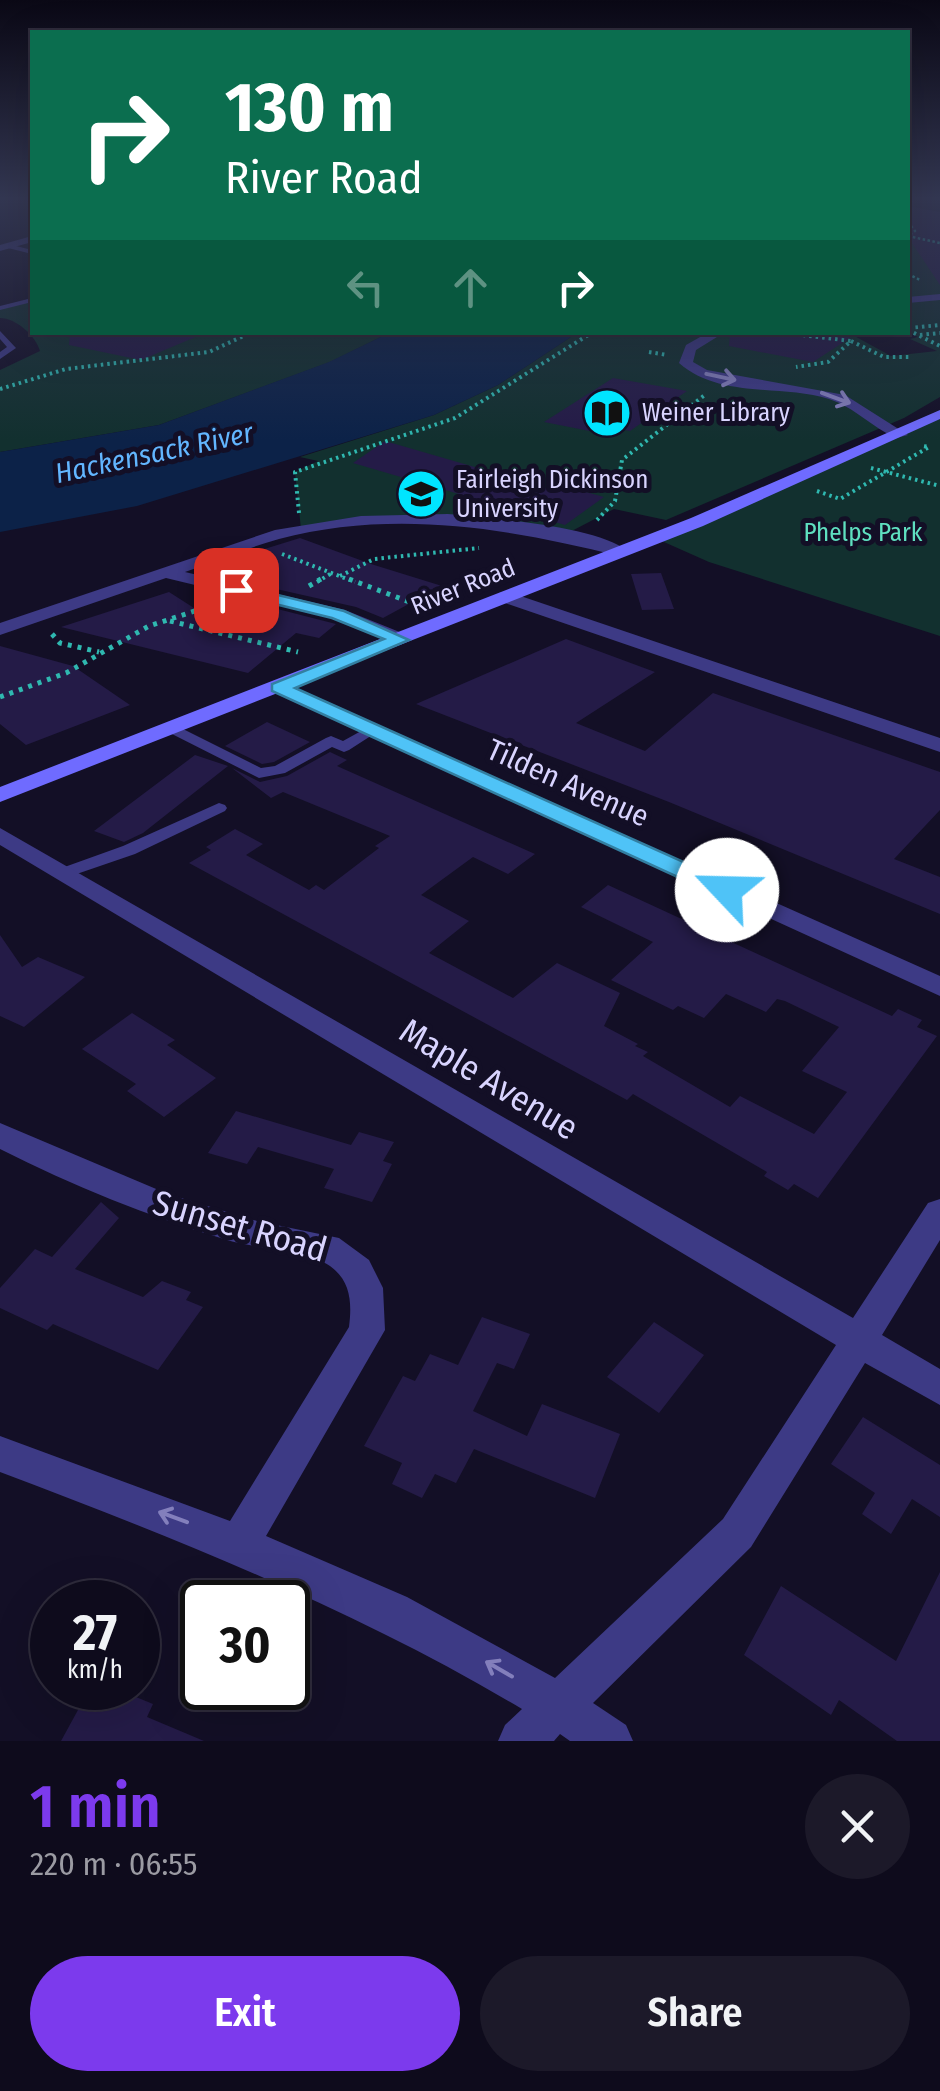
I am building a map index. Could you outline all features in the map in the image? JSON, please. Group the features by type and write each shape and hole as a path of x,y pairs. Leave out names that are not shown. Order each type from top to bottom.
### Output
{"main road":[{"name":"River Road","path":"0,796 452,619 840,461 940,414"}],"street":[{"path":"910,300 940,298"},
{"path":"714,335 690,348 684,358 697,371 838,397 873,422 901,435"},
{"path":"0,628 37,619 301,529 420,517 454,518 564,536 619,551"},
{"path":"167,573 338,614 400,640"},
{"path":"506,597 940,745"},
{"name":"Tilden Avenue","path":"279,688 940,987"},
{"name":"Maple Avenue","path":"0,834 940,1388"},
{"name":"Sunset Road","path":"0,1135 74,1172 182,1212 283,1240 312,1242 341,1254 360,1273 370,1301 368,1330 240,1542"},
{"path":"522,1741 737,1533 940,1212"},
{"path":"0,1454 240,1542 443,1636 558,1704 610,1741"}],"lane":[{"path":"0,308 30,300"},
{"path":"0,334 12,348 0,356"},
{"path":"173,729 259,773 279,770 331,741 344,747 372,730"},
{"path":"65,873 129,850 219,808"}],"path":[{"path":"910,330 940,329"},
{"path":"918,336 940,329"},
{"path":"910,331 940,346"},
{"path":"0,390 66,369 209,352 246,335"},
{"path":"301,529 294,472 456,418 589,335"},
{"path":"804,335 851,340 884,357 908,357"},
{"path":"817,359 822,366 836,361 851,340"},
{"path":"564,536 614,508 619,499 622,460 727,378"},
{"path":"840,461 940,486"},
{"path":"252,543 452,619"},
{"path":"340,576 374,559 486,547"},
{"path":"0,697 66,673 134,632 212,606 236,590"},
{"path":"37,619 60,643 99,652"},
{"path":"168,621 342,662"}],"green space":[{"path":"910,278 940,278 940,397 904,418 666,520 614,509 564,535 454,518 301,529 295,472 318,461 300,457 434,415 498,385 574,335 853,335 891,356 937,351 910,339 918,337 910,333"},
{"path":"30,300 30,335 385,335 330,362 159,425 0,452 0,370 40,351 24,329 0,318 0,308"},
{"name":"Phelps Park","path":"940,414 940,636 709,562 655,538"}],"water":[{"name":"Hackensack River","path":"385,335 574,335 498,385 434,415 137,506 0,532 0,452 159,425 329,362"}],"building":[{"path":"70,335 200,335 141,360 69,345"},
{"path":"730,335 854,335 813,362 729,346"},
{"name":"Weiner Library","path":"613,378 687,391 630,431 619,429 610,435 544,422"},
{"path":"385,441 554,490 561,485 604,497 565,525 353,463"},
{"path":"300,538 442,586 383,618 356,607 249,583 264,572 229,560"},
{"path":"661,573 674,609 642,610 631,574"},
{"path":"169,592 205,615 230,597 336,624 319,638 296,633 248,673 61,627"},
{"path":"566,639 655,672 576,723 645,751 713,693 940,772 940,810 894,859 940,877 940,914 669,802 416,704"},
{"path":"0,646 73,666 130,705 26,745 0,724"},
{"path":"267,722 310,742 274,762 262,764 225,746"},
{"path":"330,752 347,760 337,766 535,854 508,874 473,857 421,895 469,921 429,953 513,998 557,963 620,993 604,1026 638,1044 635,1046 648,1052 643,1056 730,1107 740,1096 814,1134 847,1092 802,1071 839,1027 785,1001 777,999 766,1012 726,994 704,1018 678,1006 673,1010 611,980 653,942 581,907 608,885 892,1016 898,1009 922,1020 917,1027 937,1036 818,1198 794,1184 788,1190 764,1176 767,1172 633,1094 627,1100 189,863 235,829 263,844 246,855 309,890 316,885 324,890 379,848 375,846 390,836 283,792 271,798 232,768 260,782 287,776"},
{"path":"195,755 228,766 143,833 124,842 94,831"},
{"path":"0,935 22,967 38,957 85,977 24,1027 0,1016"},
{"path":"132,1013 175,1040 167,1045 216,1078 164,1117 127,1091 136,1084 82,1049"},
{"path":"236,1111 351,1145 359,1132 394,1142 383,1161 392,1164 372,1202 324,1188 334,1169 258,1147 247,1164 208,1153"},
{"path":"101,1202 119,1218 75,1269 143,1297 162,1281 191,1292 186,1300 203,1307 158,1370 53,1324 47,1330 0,1308 0,1288 35,1249 52,1257"},
{"path":"482,1317 530,1334 514,1369 497,1363 473,1411 527,1436 542,1404 620,1434 595,1498 474,1449 456,1483 435,1474 422,1498 392,1484 402,1463 364,1446 403,1376 415,1381 430,1354 458,1365"},
{"path":"654,1322 704,1355 659,1413 607,1377"},
{"path":"863,1417 940,1465 940,1517 912,1499 891,1534 862,1514 875,1493 831,1464"},
{"path":"940,1572 940,1741 897,1741 839,1700 831,1715 744,1655 781,1586 896,1661"},
{"path":"78,1710 150,1710 147,1717 204,1741 61,1741"}],"place":[{"name":"Weiner Library","path":"607,413"},
{"name":"Fairleigh Dickinson University","path":"421,494"}],"route":[{"path":"236,590 338,614 400,640 279,688 727,890"}]}
